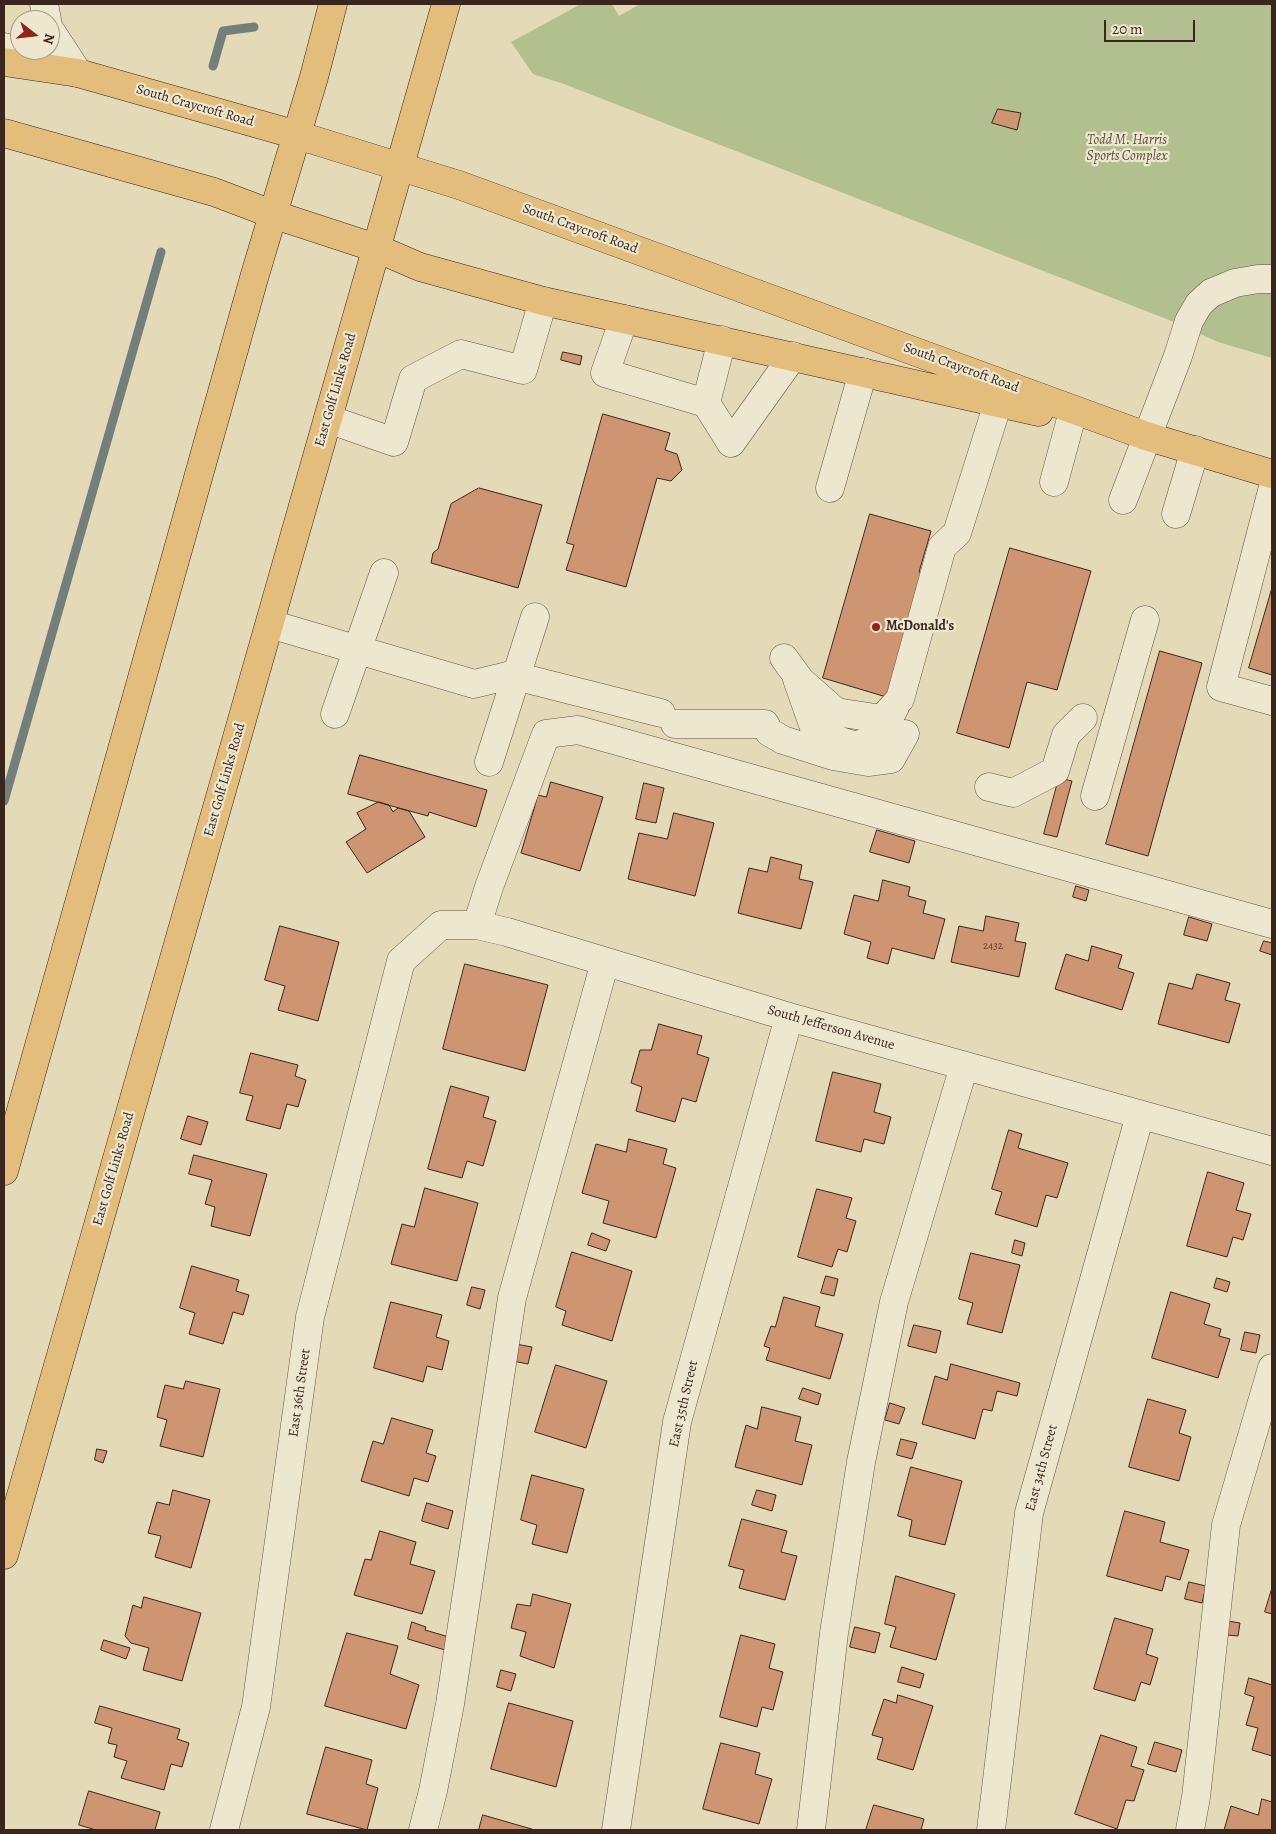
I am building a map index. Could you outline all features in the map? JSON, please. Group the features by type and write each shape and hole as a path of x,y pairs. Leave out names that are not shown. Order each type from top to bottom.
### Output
{"main road":[{"path":"4,1171 272,214 297,135 333,4"},
{"name":"East Golf Links Road","path":"4,1555 446,4"},
{"name":"South Craycroft Road","path":"4,62 78,73 400,166 1146,436"},
{"name":"South Craycroft Road","path":"4,133 214,192 272,214 376,248 420,267 543,300 624,319 1146,436 1272,474"}],"street":[{"path":"60,45 78,73"},
{"path":"4,47 78,73"},
{"path":"1123,500 1178,356 1189,321 1199,304 1211,293 1235,283 1258,279 1272,279"},
{"path":"328,419 394,442 413,379 461,354 524,370 543,300"},
{"path":"624,319 605,373 706,403 731,443 793,356"},
{"path":"706,403 722,340"},
{"path":"830,488 864,372"},
{"path":"789,666 801,681 836,712 882,719 900,699 942,547 957,533 998,403"},
{"path":"1054,482 1071,419"},
{"path":"1176,514 1196,450"},
{"path":"1272,491 1220,687 1272,701"},
{"path":"335,714 384,573"},
{"path":"489,762 535,617"},
{"path":"1095,796 1145,620"},
{"path":"270,624 474,684 511,675 668,718 765,724 769,732 783,740 833,756 868,762 891,759 905,734"},
{"path":"989,787 1013,793 1056,771 1066,735 1083,718"},
{"path":"477,925 489,887 546,734 578,730 1272,924"},
{"name":"South Jefferson Avenue","path":"401,962 441,925 477,925 508,932 964,1066 1272,1151"},
{"name":"East 36th Street","path":"224,1830 256,1707 310,1317 401,962"},
{"path":"423,1830 433,1791 450,1704 512,1298 605,962"},
{"name":"East 35th Street","path":"616,1830 676,1422 789,1016"},
{"path":"811,1830 834,1633 860,1462 894,1302 964,1066"},
{"name":"East 34th Street","path":"991,1830 1029,1513 1140,1115"},
{"path":"1190,1830 1196,1797 1226,1525 1272,1368"}],"green space":[{"name":"Todd M. Harris Sports Complex","path":"581,4 612,4 619,16 640,4 1272,4 1272,358 1218,342 1169,320 564,84 533,74 511,42"}],"building":[{"path":"998,109 1021,113 1017,130 992,123"},
{"path":"563,352 582,356 580,365 561,360"},
{"path":"603,414 670,433 665,450 677,454 682,470 671,481 657,478 626,587 566,570 574,545 567,543"},
{"path":"479,488 542,505 518,588 431,563 433,553 438,549 451,504"},
{"name":"McDonald's","path":"870,514 931,531 919,572 928,575 893,699 823,678"},
{"path":"1010,548 1091,571 1057,690 1027,682 1009,748 957,733"},
{"path":"1272,588 1272,675 1249,668"},
{"path":"1160,651 1202,663 1148,856 1106,844"},
{"path":"360,755 487,790 476,827 429,812 428,816 348,794"},
{"path":"1059,778 1072,781 1057,837 1044,834"},
{"path":"551,782 603,797 580,871 521,853 538,795 546,797"},
{"path":"644,783 664,788 656,823 636,819"},
{"path":"379,802 389,805 393,812 398,808 409,811 425,837 367,873 346,842 366,829 357,813"},
{"path":"674,813 714,823 695,896 628,879 639,833 667,839"},
{"path":"877,830 915,841 909,863 870,852"},
{"path":"771,857 802,865 799,879 813,882 801,929 738,913 749,868 767,872"},
{"path":"883,880 910,887 908,896 926,901 923,913 945,919 934,959 892,948 888,964 867,958 871,942 844,934 854,895 878,901"},
{"path":"1076,886 1089,890 1086,901 1073,897"},
{"path":"986,916 1019,923 1015,941 1026,943 1019,977 951,962 959,926 983,931"},
{"path":"1189,917 1212,924 1207,941 1184,935"},
{"path":"280,926 339,942 318,1021 278,1010 285,986 265,980"},
{"path":"1264,941 1272,943 1272,955 1260,951"},
{"path":"1092,946 1122,955 1118,968 1134,973 1122,1010 1055,989 1066,954 1088,961"},
{"path":"465,964 548,985 525,1071 443,1049"},
{"path":"1197,974 1230,983 1225,1000 1240,1004 1229,1043 1158,1024 1169,983 1192,989"},
{"path":"659,1024 702,1036 697,1054 709,1058 696,1102 682,1098 675,1122 636,1111 642,1087 631,1083 640,1050 651,1050"},
{"path":"251,1053 298,1065 295,1076 306,1080 298,1107 287,1104 280,1129 246,1120 253,1096 240,1093"},
{"path":"833,1072 881,1084 874,1112 891,1117 884,1144 864,1139 861,1152 816,1141"},
{"path":"451,1086 489,1097 483,1117 496,1121 483,1166 467,1161 462,1178 428,1169"},
{"path":"188,1116 208,1122 201,1145 181,1139"},
{"path":"1009,1130 1022,1134 1018,1148 1068,1163 1057,1198 1046,1195 1037,1227 995,1214 1002,1192 992,1189"},
{"path":"629,1139 667,1149 663,1164 676,1168 656,1238 603,1223 609,1201 582,1193 596,1144 626,1152"},
{"path":"194,1155 267,1174 250,1236 211,1226 215,1207 205,1204 212,1180 189,1174"},
{"path":"1208,1172 1244,1183 1236,1210 1251,1214 1243,1240 1233,1237 1227,1257 1187,1246"},
{"path":"425,1188 478,1203 457,1281 391,1264 402,1224 414,1227"},
{"path":"817,1189 852,1198 846,1218 856,1221 847,1252 838,1249 832,1267 798,1257"},
{"path":"592,1233 610,1240 606,1251 588,1245"},
{"path":"1015,1240 1025,1243 1022,1256 1012,1253"},
{"path":"572,1252 632,1271 612,1341 562,1325 566,1311 556,1307"},
{"path":"971,1253 1020,1265 1002,1333 967,1324 973,1303 959,1299"},
{"path":"192,1266 239,1280 236,1291 249,1295 243,1315 233,1312 223,1344 189,1334 195,1313 180,1308"},
{"path":"826,1276 838,1279 834,1296 821,1293"},
{"path":"1217,1278 1230,1282 1227,1292 1214,1288"},
{"path":"472,1287 485,1290 480,1309 467,1305"},
{"path":"1171,1292 1210,1304 1204,1324 1221,1329 1219,1336 1230,1339 1218,1378 1152,1358"},
{"path":"784,1297 820,1307 815,1326 843,1334 830,1379 766,1360 770,1348 764,1346 771,1326 775,1327"},
{"path":"391,1302 442,1315 436,1337 449,1341 442,1370 427,1366 423,1382 374,1368"},
{"path":"914,1325 941,1331 936,1353 908,1346"},
{"path":"1245,1332 1260,1335 1256,1353 1241,1350"},
{"path":"516,1344 532,1347 528,1364 513,1361"},
{"path":"951,1364 1020,1383 1017,1396 997,1391 992,1411 983,1409 975,1439 922,1424 935,1376 947,1380"},
{"path":"556,1365 607,1381 586,1448 535,1432"},
{"path":"186,1381 220,1389 203,1457 160,1446 167,1420 157,1417 165,1385 183,1389"},
{"path":"803,1388 821,1394 818,1405 799,1399"},
{"path":"1148,1399 1186,1410 1179,1433 1191,1437 1179,1481 1129,1467"},
{"path":"890,1403 905,1408 899,1424 885,1420"},
{"path":"762,1407 801,1417 795,1441 812,1445 802,1485 735,1467 746,1425 757,1429"},
{"path":"392,1418 433,1430 426,1453 436,1456 428,1482 414,1478 409,1496 361,1481 373,1441 383,1444"},
{"path":"901,1439 917,1443 912,1459 897,1455"},
{"path":"97,1449 107,1451 103,1463 95,1460"},
{"path":"911,1467 962,1481 945,1545 909,1536 912,1520 898,1516"},
{"path":"532,1475 584,1489 567,1553 532,1544 537,1525 521,1520"},
{"path":"173,1490 210,1500 191,1568 155,1557 161,1536 148,1533 157,1502 169,1505"},
{"path":"757,1490 776,1495 772,1511 752,1505"},
{"path":"427,1503 453,1511 448,1529 422,1521"},
{"path":"1125,1511 1165,1522 1160,1542 1189,1550 1180,1580 1166,1576 1162,1591 1107,1576"},
{"path":"742,1519 787,1531 781,1552 797,1556 785,1600 739,1588 744,1570 729,1566"},
{"path":"380,1531 416,1542 410,1564 435,1571 422,1614 354,1595 365,1559 371,1560"},
{"path":"896,1576 955,1594 936,1660 890,1647 896,1627 885,1624"},
{"path":"1189,1582 1206,1586 1202,1603 1185,1599"},
{"path":"1272,1588 1272,1614 1265,1612"},
{"path":"533,1594 571,1604 554,1668 520,1656 526,1632 511,1628 517,1604 530,1606"},
{"path":"144,1597 201,1613 182,1681 143,1670 149,1648 131,1643 125,1636 133,1605 141,1608"},
{"path":"1115,1618 1153,1629 1146,1654 1158,1658 1150,1685 1141,1682 1135,1701 1094,1689"},
{"path":"1228,1621 1240,1623 1238,1636 1227,1635"},
{"path":"412,1622 426,1627 425,1630 449,1637 445,1650 408,1639"},
{"path":"855,1627 880,1633 875,1653 850,1647"},
{"path":"347,1633 398,1646 390,1674 419,1685 406,1729 325,1706"},
{"path":"741,1635 775,1644 769,1668 783,1672 773,1710 762,1707 757,1727 720,1717"},
{"path":"104,1640 130,1648 126,1659 101,1650"},
{"path":"902,1667 924,1674 920,1688 898,1682"},
{"path":"501,1670 516,1674 511,1691 497,1687"},
{"path":"1249,1678 1272,1685 1272,1756 1252,1750 1258,1728 1246,1725 1254,1697 1245,1694"},
{"path":"898,1695 933,1706 913,1770 877,1759 883,1738 872,1735 884,1699 896,1703"},
{"path":"509,1703 573,1721 556,1787 491,1769"},
{"path":"100,1706 180,1729 177,1739 189,1743 182,1767 171,1764 164,1790 121,1778 127,1761 114,1757 117,1745 108,1743 112,1728 95,1723"},
{"path":"1101,1735 1137,1747 1131,1766 1144,1770 1134,1801 1126,1800 1117,1829 1075,1814"},
{"path":"1155,1742 1182,1750 1176,1772 1148,1764"},
{"path":"721,1743 760,1753 755,1774 772,1779 759,1824 703,1809"},
{"path":"326,1747 372,1760 366,1784 378,1788 367,1830 307,1814"},
{"path":"89,1791 160,1812 155,1830 96,1830 79,1825"},
{"path":"1262,1799 1272,1802 1272,1830 1224,1830 1231,1806 1258,1815"},
{"path":"874,1805 924,1819 921,1830 866,1830"},
{"path":"483,1815 535,1830 479,1830"}],"waterway":[{"path":"213,66 223,31 254,27"},
{"path":"4,801 161,252"}],"place":[{"name":"McDonald's","path":"876,627"}]}
